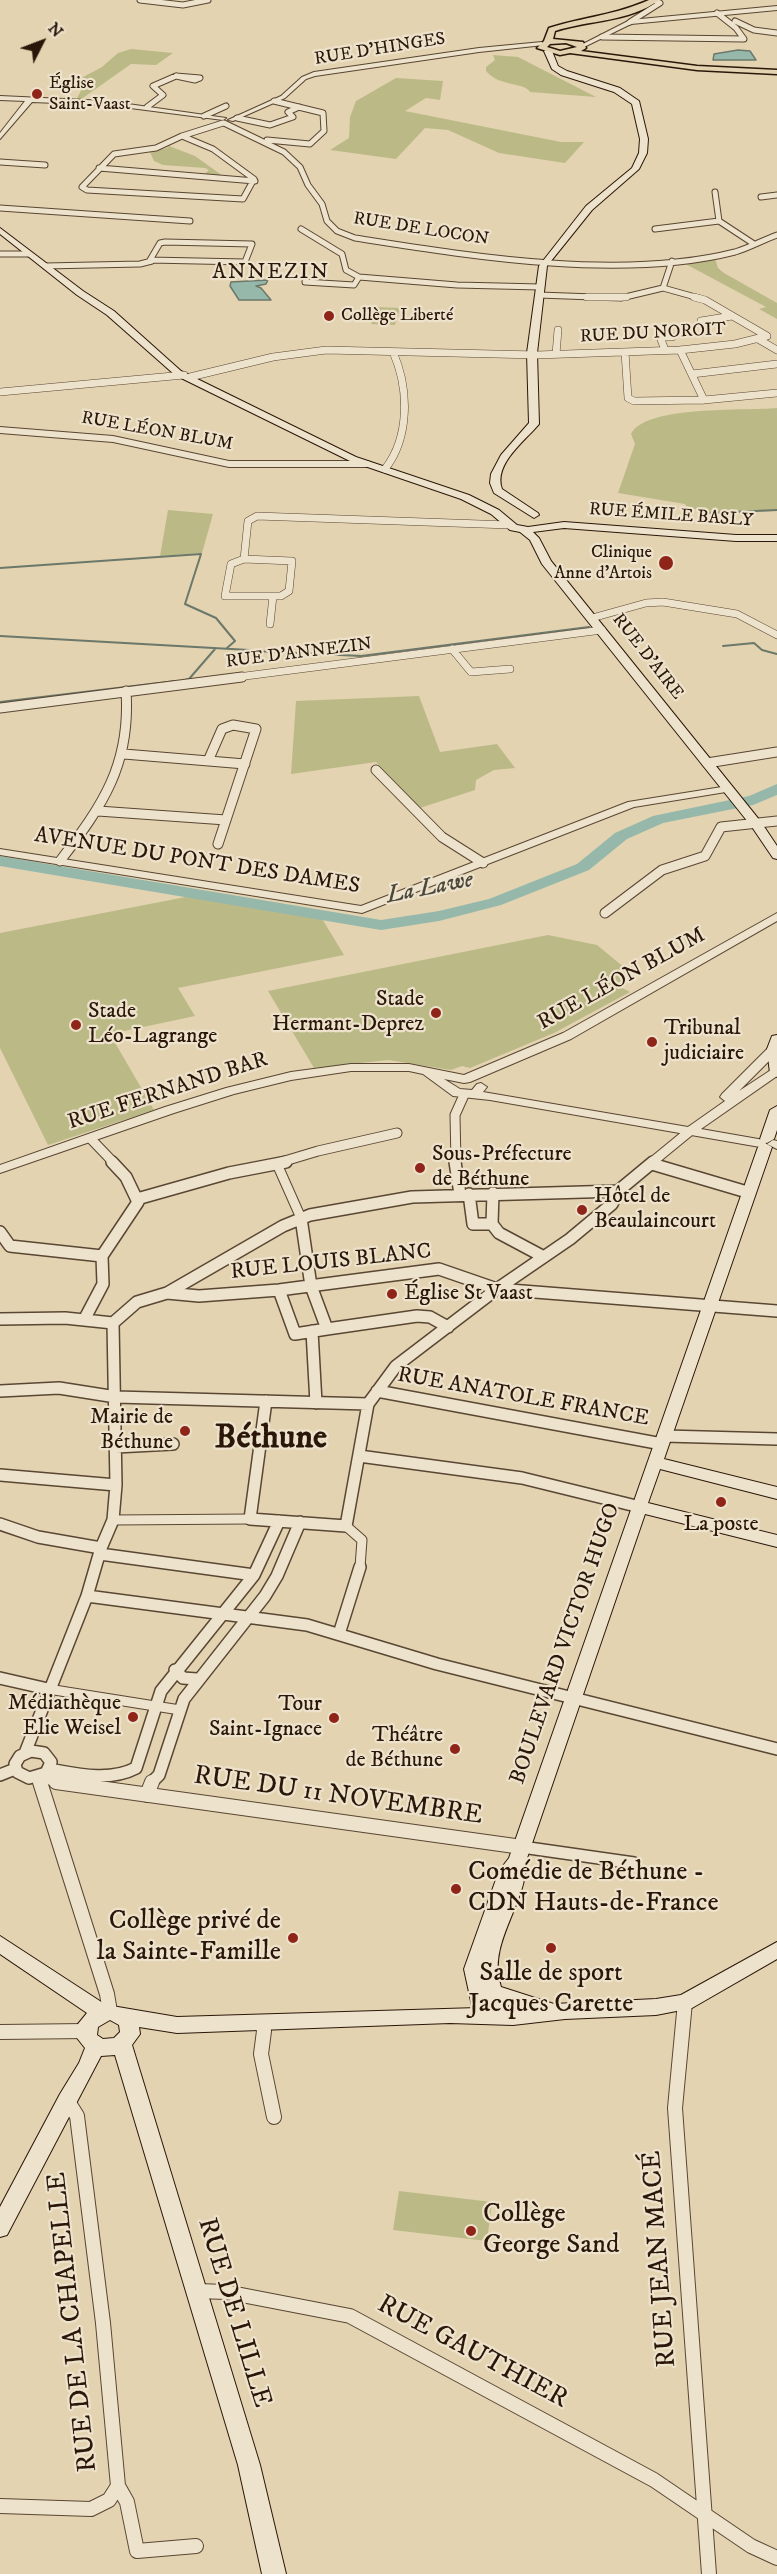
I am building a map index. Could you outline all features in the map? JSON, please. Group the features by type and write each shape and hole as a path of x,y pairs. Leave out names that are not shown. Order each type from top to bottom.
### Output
{"main road":[{"path":"514,514 498,491 495,479 506,455 534,424 532,355 545,262 582,216 635,170 643,153 645,139 636,103 617,90 564,73 553,63 546,44 552,30 563,24 624,14 655,0"},
{"path":"546,44 560,41 614,58"},
{"path":"546,44 569,53 697,68 777,72"},
{"path":"553,63 556,57 580,46"},
{"path":"0,230 45,266 111,312 113,317 170,367 291,430 363,462 453,492 495,512 514,514"},
{"path":"483,507 504,506 514,514"},
{"name":"RUE ÉMILE BASLY","path":"514,514 539,525 736,538 777,538"},
{"name":"RUE D'AIRE","path":"514,514 524,530 539,525 546,562 597,617 602,630 757,825 777,855"},
{"path":"775,1044 777,1071"},
{"name":"BOULEVARD VICTOR HUGO","path":"488,2005 487,1965 494,1938 519,1873 520,1854 572,1697 664,1440 747,1192 768,1144 777,1110"},
{"path":"656,1462 777,1493"},
{"path":"640,1507 777,1541"},
{"path":"0,1944 75,1994 107,2032"},
{"path":"488,2005 513,2017 656,2007 685,2002 777,1950"},
{"path":"107,2032 158,2023 262,2022 450,2015 488,2005 561,2012"},
{"path":"0,2228 67,2100 107,2032"},
{"name":"RUE DE LILLE","path":"107,2032 129,2070 198,2291 249,2465 274,2574"}],"street":[{"path":"140,0 183,4 208,0"},
{"path":"580,46 630,22 660,3 655,0"},
{"path":"630,22 777,8"},
{"path":"727,12 741,26 777,33"},
{"path":"601,37 744,39 736,28 717,13"},
{"name":"RUE D'HINGES","path":"224,120 274,101 304,78 314,74 499,48 546,44"},
{"path":"147,107 164,95 153,86 175,76"},
{"path":"0,98 29,101 47,99 147,107 224,120 272,125"},
{"path":"1,134 29,101"},
{"path":"264,141 314,143 324,131 325,115 274,101"},
{"path":"224,120 226,106"},
{"path":"256,132 293,117 288,112 298,107"},
{"path":"224,120 156,148 114,154 82,187 236,200 243,199 255,181"},
{"name":"RUE DE LOCON","path":"224,120 284,152 300,166 308,185 322,204 327,221 344,235 383,243 545,262 696,258 731,253 777,235"},
{"path":"182,136 213,149 250,174 255,181"},
{"path":"0,162 45,165"},
{"path":"99,168 255,181"},
{"path":"715,192 719,221"},
{"path":"761,197 777,195"},
{"path":"0,208 190,221"},
{"path":"655,229 719,221 754,244"},
{"path":"301,229 342,254 346,270 359,277 621,298 663,288 674,260"},
{"path":"45,266 140,264 152,261 245,262 252,244 165,242 160,243 150,260 152,261"},
{"path":"0,254 29,254"},
{"path":"305,282 354,285 359,277"},
{"name":"RUE DU NOROIT","path":"663,288 705,300 767,336"},
{"path":"701,321 732,316"},
{"path":"556,354 558,330"},
{"path":"767,336 777,350"},
{"name":"RUE DU NOROIT","path":"0,392 187,376 302,352 532,355 625,352 680,350 767,336"},
{"path":"665,350 660,337 672,337"},
{"path":"758,339 774,344"},
{"path":"680,350 704,400"},
{"path":"385,469 392,460 403,428 405,401 393,352"},
{"path":"625,352 628,398 634,401 704,400 777,393"},
{"path":"692,375 777,364"},
{"name":"RUE LÉON BLUM","path":"0,430 113,439 221,463 345,465 363,462"},
{"path":"244,559 250,518 514,514"},
{"path":"244,559 292,561 289,591 273,596 225,596 231,564 244,559"},
{"path":"270,624 273,596"},
{"path":"597,617 646,603 663,602 737,614 777,636"},
{"name":"RUE D'ANNEZIN","path":"0,708 602,630"},
{"path":"452,650 471,672 510,669"},
{"path":"60,861 98,812 124,754 129,723 126,691"},
{"path":"208,761 222,729 242,726 256,729 257,732 218,844"},
{"path":"707,763 777,752"},
{"path":"124,754 245,764"},
{"path":"376,770 442,837 483,863"},
{"name":"AVENUE DU PONT DES DAMES","path":"0,852 362,910 632,804 734,797"},
{"path":"98,812 226,820"},
{"path":"605,913 653,875 705,856 721,827 757,825 777,821"},
{"name":"RUE LÉON BLUM","path":"477,1082 567,1036 777,916"},
{"path":"346,1526 368,1404 396,1366 497,1289 598,1217 612,1204 618,1191 703,1119 775,1044"},
{"name":"RUE FERNAND BAR","path":"0,1169 265,1080 387,1065 424,1070 690,1131 768,1144"},
{"name":"RUE FERNAND BAR","path":"424,1070 462,1093 477,1082"},
{"path":"703,1119 777,1071"},
{"path":"477,1082 453,1084 462,1093 456,1104 454,1128 464,1194 472,1224 492,1224"},
{"path":"84,1320 103,1284 102,1256 137,1199 229,1173 278,1164 318,1150 397,1132"},
{"path":"91,1139 126,1177 137,1199"},
{"path":"278,1164 301,1218 311,1286 327,1329"},
{"path":"652,1164 747,1192"},
{"path":"0,1319 84,1320 112,1323 133,1305 167,1293 301,1218 412,1197 618,1191"},
{"path":"494,1193 492,1224 499,1233 544,1257"},
{"path":"0,1232 10,1245"},
{"path":"0,1252 10,1245 102,1256"},
{"name":"RUE LOUIS BLANC","path":"167,1293 199,1296 279,1290 439,1269 497,1289 777,1311"},
{"path":"279,1290 295,1334 417,1316 430,1317 448,1327"},
{"path":"0,1776 15,1768 17,1760 25,1753 48,1689 87,1596 100,1551 113,1520 116,1485 116,1397 112,1323"},
{"path":"312,1331 316,1403"},
{"path":"0,1391 49,1386 84,1389 116,1397 368,1404"},
{"name":"RUE ANATOLE FRANCE","path":"376,1391 664,1440 777,1439"},
{"path":"250,1519 266,1401"},
{"path":"116,1447 173,1444"},
{"path":"359,1456 522,1478 640,1507"},
{"path":"1,1476 116,1485"},
{"path":"113,1520 223,1521 250,1519 346,1526 362,1540 360,1566 339,1634"},
{"path":"15,1768 24,1777 46,1771 104,1777 132,1772 140,1763 162,1691 176,1670 254,1575 279,1521"},
{"path":"147,1795 152,1781 159,1775 180,1710 197,1680 248,1617 277,1576 300,1522"},
{"path":"0,1524 38,1538 100,1551 254,1575"},
{"path":"87,1596 308,1625 437,1664 777,1749"},
{"path":"176,1670 183,1678 197,1680"},
{"path":"0,1678 48,1689 180,1710"},
{"path":"0,2032 107,2032 107,1994 46,1771 44,1752 25,1753"},
{"name":"RUE DU 11 NOVEMBRE","path":"46,1771 59,1783 520,1854"},
{"path":"520,1854 634,1863"},
{"name":"RUE JEAN MACÉ","path":"685,2002 675,2108 704,2478 703,2513 709,2574"},
{"path":"262,2022 264,2031 261,2054 274,2117"},
{"name":"RUE DE LA CHAPELLE","path":"0,2506 91,2509 109,2500 118,2486 103,2323 77,2116 67,2100"},
{"name":"RUE GAUTHIER","path":"198,2291 226,2292 350,2316 654,2480 751,2546 777,2558"},
{"path":"118,2486 127,2502 137,2551 196,2546"}],"shaded area":[{"path":"131,49 173,53 156,65 131,64 80,100 76,100 83,87 68,85 102,67 118,53"},
{"path":"738,50 750,51 756,60 713,60 714,54"},
{"path":"493,55 518,57 596,97 530,92 523,87 498,80 486,71 486,67 495,60"},
{"path":"396,78 443,81 440,100 426,98 405,111 561,142 584,142 565,163 499,153 448,130 425,128 396,159 330,150 349,138 350,117 356,101"},
{"path":"169,146 195,156 223,176 251,179 204,177 208,175 205,174 209,170 205,168 163,165 154,161 150,152"},
{"path":"715,258 718,268 724,273 777,303 777,319 759,309 766,307 680,261"},
{"path":"268,280 266,284 256,286 261,288 271,300 239,300 230,286 231,282"},
{"path":"377,307 400,308 395,325 371,324"},
{"path":"777,408 777,511 709,514 685,504 618,493 635,444 631,434 640,425 655,418 698,411"},
{"path":"168,510 213,514 202,553 160,556"},
{"path":"419,696 440,752 497,744 515,768 494,770 476,780 475,790 420,808 376,762 291,774 296,701"},
{"name":"Stade Léo-Lagrange","path":"191,896 321,917 344,955 178,988 195,1016 110,1034 154,1110 48,1145 0,1048 0,933"},
{"name":"Stade Hermant-Deprez","path":"548,935 597,945 631,973 616,985 630,992 554,1033 470,1068 462,1066 451,1070 388,1060 314,1068 268,991"},
{"path":"399,2191 492,2202 487,2241 393,2230"}],"waterway":[{"path":"710,513 777,510"},
{"path":"0,568 201,554 185,604 216,618 235,641 227,648"},
{"path":"255,651 361,656 589,627"},
{"path":"0,636 249,650"},
{"path":"723,646 754,643 762,650 777,654"},
{"path":"185,680 189,679 215,649"},
{"path":"0,702 176,681"},
{"name":"La Lawe","path":"0,861 381,925 439,916 495,902 583,867 621,836 659,819 753,800 777,789"}],"place":[{"name":"Église Saint-Vaast","path":"37,94"},
{"name":"Collège Liberté","path":"329,316"},
{"name":"Clinique Anne d'Artois","path":"666,563"},
{"name":"Stade Hermant-Deprez","path":"436,1013"},
{"name":"Stade Léo-Lagrange","path":"76,1025"},
{"name":"Tribunal judiciaire","path":"652,1042"},
{"name":"Sous-Préfecture de Béthune","path":"420,1168"},
{"name":"Hôtel de Beaulaincourt","path":"582,1210"},
{"name":"Église St Vaast","path":"392,1294"},
{"name":"Mairie de Béthune","path":"185,1431"},
{"name":"La poste","path":"721,1502"},
{"name":"Médiathèque Elie Weisel","path":"133,1717"},
{"name":"Tour Saint-Ignace","path":"334,1718"},
{"name":"Théâtre de Béthune","path":"455,1749"},
{"name":"Comédie de Béthune - CDN Hauts-de-France","path":"456,1889"},
{"name":"Collège privé de la Sainte-Famille","path":"293,1938"},
{"name":"Salle de sport Jacques Carette","path":"551,1948"},
{"name":"Collège George Sand","path":"471,2231"}],"district":[{"name":"ANNEZIN","path":"271,273"},
{"name":"Béthune","path":"271,1440"}]}
